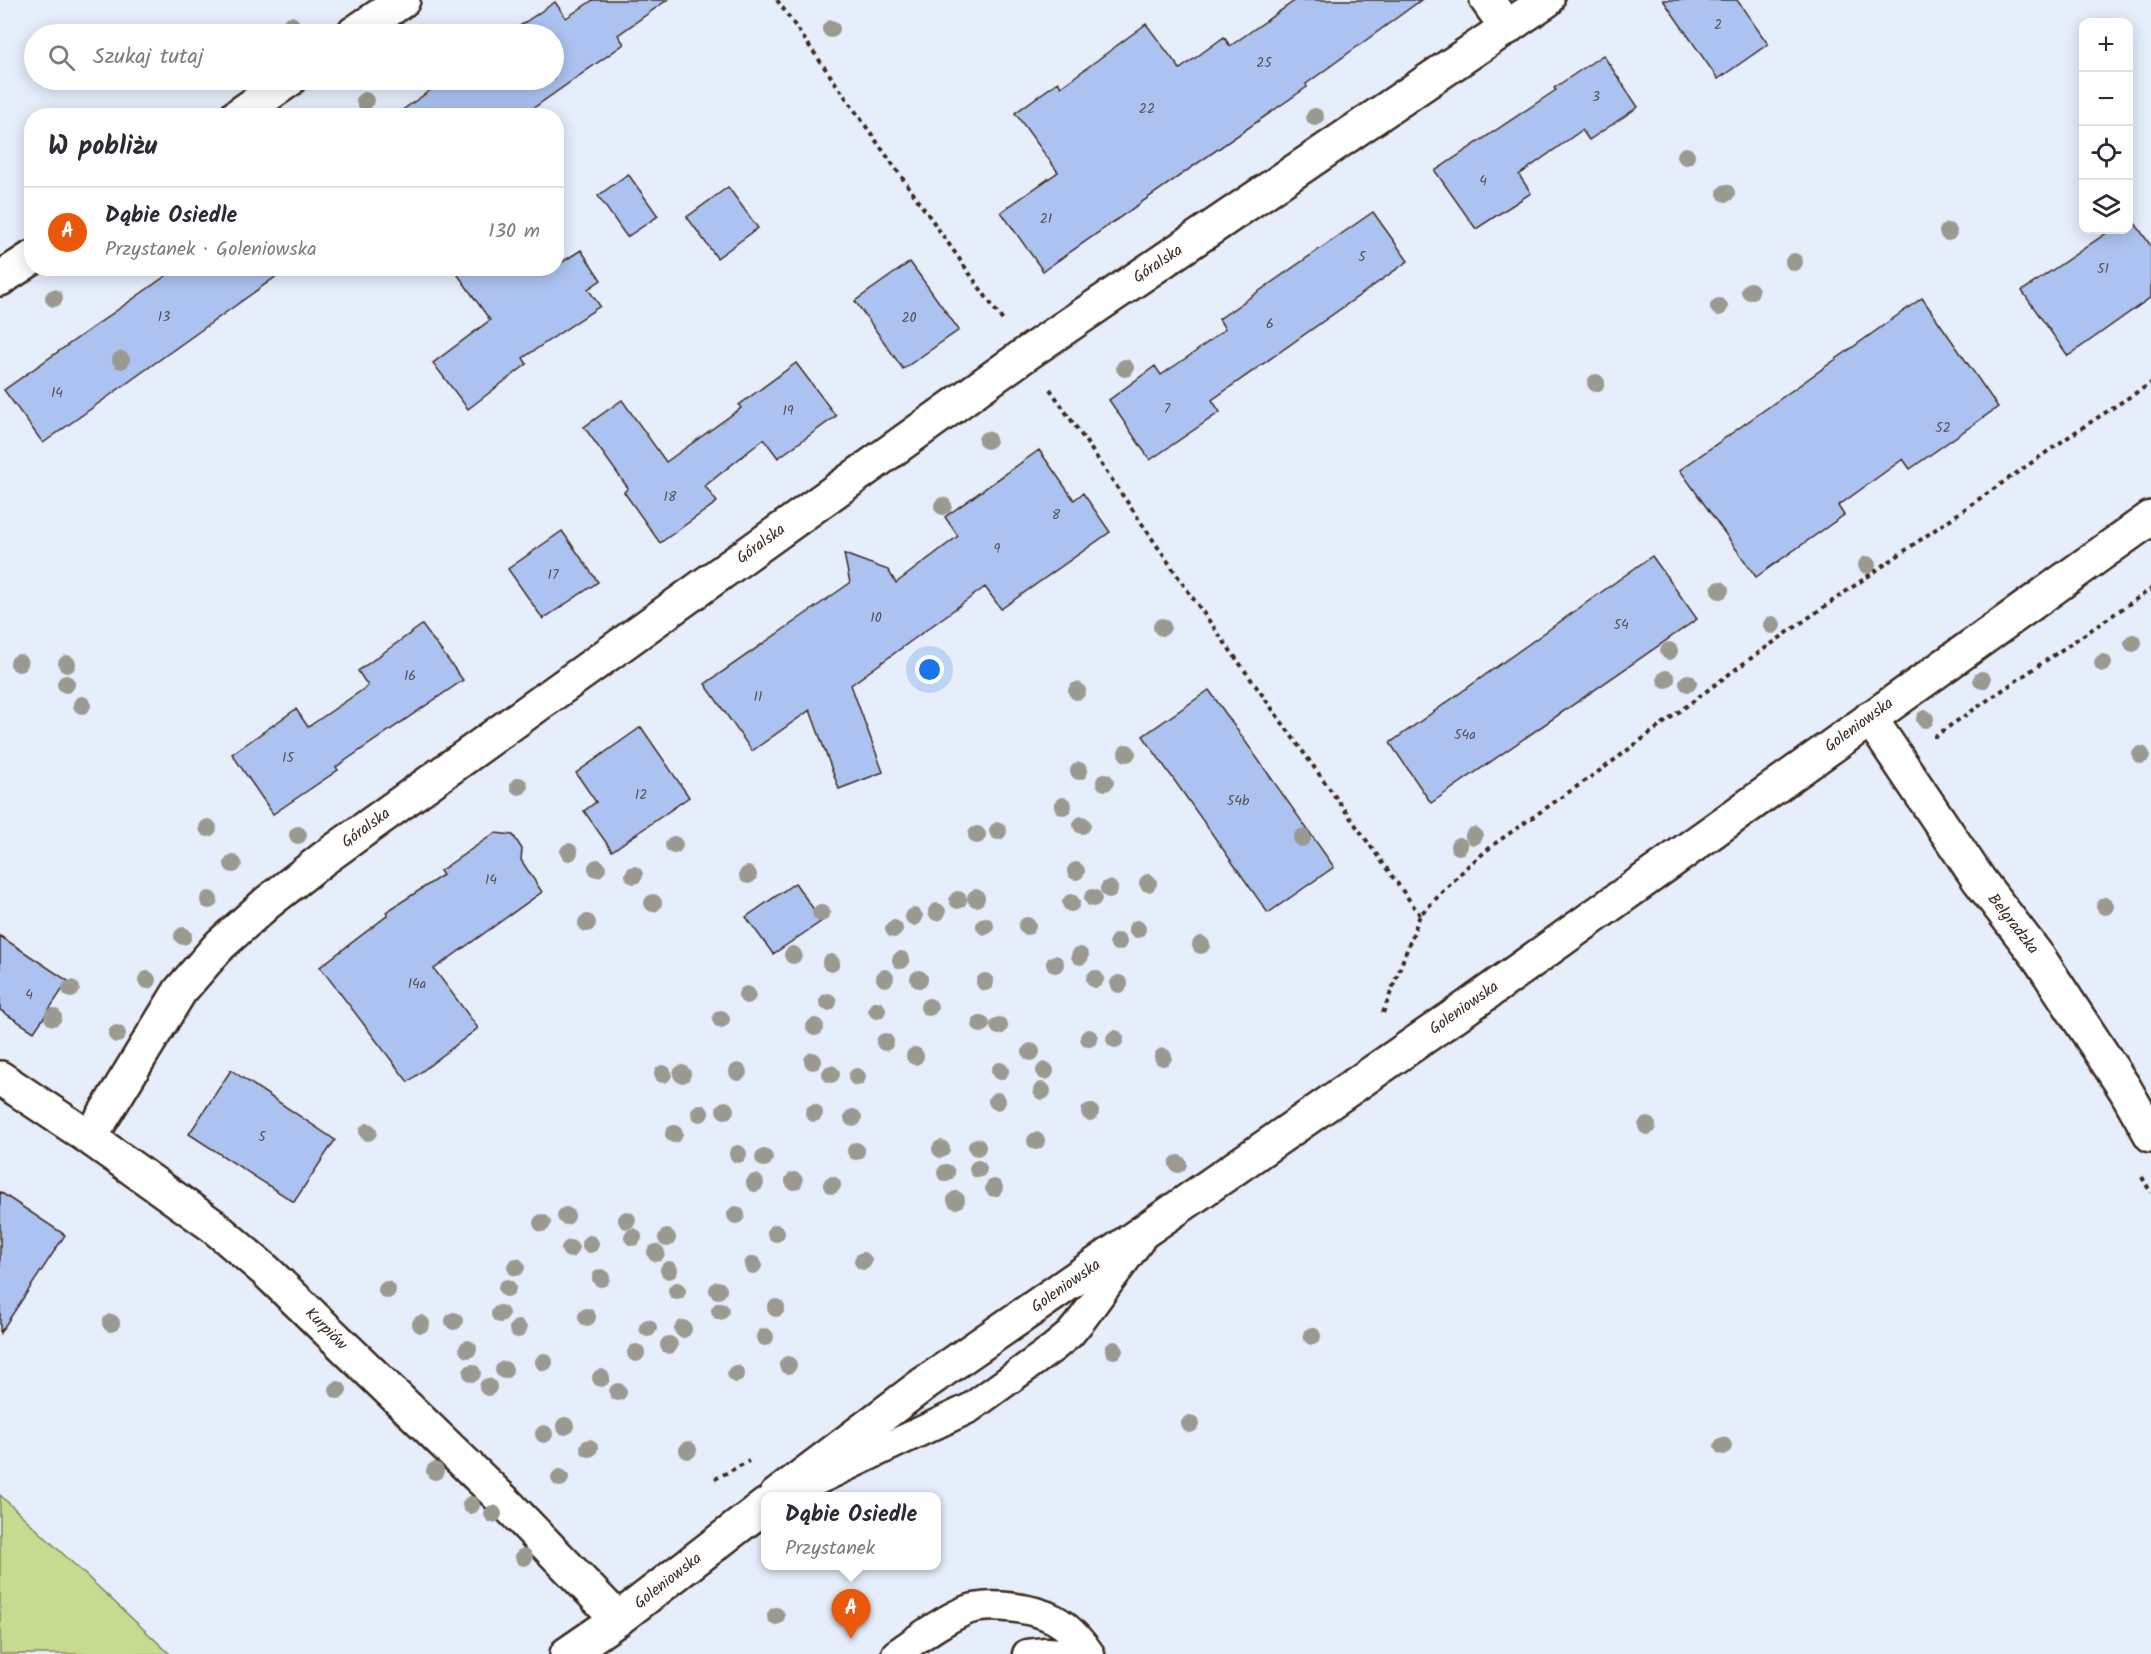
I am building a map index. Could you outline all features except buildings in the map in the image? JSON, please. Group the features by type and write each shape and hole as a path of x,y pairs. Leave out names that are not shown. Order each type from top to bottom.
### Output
{"street":[{"path":"368,24 403,0"},
{"path":"1488,0 1507,28"},
{"name":"Góralska","path":"90,1138 180,991 220,945 268,902 323,859 1026,354 1547,0"},
{"path":"249,108 275,90"},
{"path":"0,279 24,263"},
{"name":"Goleniowska","path":"784,1492 926,1383 1472,1003 2151,518"},
{"name":"Belgradzka","path":"1870,718 1979,880 2039,958 2125,1089 2151,1135"},
{"name":"Kurpiów","path":"0,1078 90,1138 212,1226 266,1271 505,1502 618,1619"},
{"name":"Goleniowska","path":"567,1654 618,1619 761,1510"}],"lane":[{"path":"793,1492 970,1408 1053,1348 1070,1334 1132,1250 1154,1225"},
{"path":"896,1654 939,1624 970,1609 995,1607 1023,1609 1053,1619 1078,1637 1090,1654"},
{"path":"1027,1654 1046,1652 1075,1654"}],"path":[{"path":"777,0 1026,354 1192,597 1420,915"},
{"path":"1382,1014 1420,915 1468,866 1497,842 1605,767 1789,632 2077,431 2151,383"},
{"path":"1937,747 1935,736 2151,589"},
{"path":"715,1479 755,1458"}],"green space":[{"path":"0,1495 170,1654 0,1654"}],"place":[{"name":"Dąbie Osiedle","path":"851,1639"}]}
